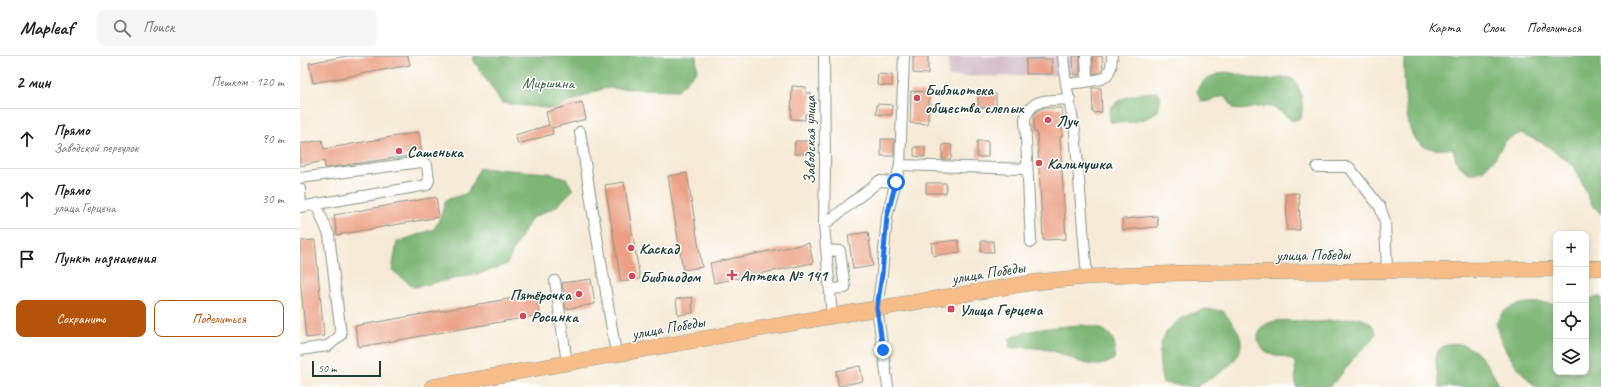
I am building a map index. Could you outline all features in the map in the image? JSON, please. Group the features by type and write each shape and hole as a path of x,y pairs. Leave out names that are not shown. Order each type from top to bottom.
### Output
{"highway":[{"path":"1589,268 1601,268"},
{"name":"улица Победы","path":"432,387 454,385 616,354 877,308 1036,282 1180,273 1553,269"}],"street":[{"name":"Заводская улица","path":"824,56 824,225 832,316"},
{"path":"888,387 877,308 882,274 887,216 900,165 904,56"},
{"path":"1063,56 1066,84 1075,131 1087,278"},
{"path":"1085,82 1087,76 1086,56"},
{"path":"1066,84 1101,79 1107,76 1111,67 1112,56"},
{"path":"1031,242 1025,119 1027,110 1032,104 1040,101 1070,99"},
{"path":"580,132 616,354"},
{"path":"300,178 421,162 426,165 429,180 427,184 301,207 300,189"},
{"path":"900,165 1027,169"},
{"path":"1317,167 1348,167 1380,207 1385,221 1387,271"},
{"path":"824,225 879,181 896,182"},
{"path":"300,350 328,346 341,335 328,235 316,204"},
{"path":"826,250 840,251 845,288 830,289"},
{"path":"556,281 567,363"}],"shaded area":[{"path":"949,56 1073,56 1074,75 948,77"}],"green space":[{"name":"Миршина","path":"474,56 696,56 697,71 678,90 604,88 554,109 502,103 474,61"},
{"path":"1404,56 1601,56 1601,214 1592,205 1574,166 1546,145 1521,133 1506,140 1495,158 1483,171 1471,174 1458,164 1453,148 1433,149 1419,143 1411,132 1407,112"},
{"path":"1225,72 1262,80 1290,78 1294,80 1300,90 1302,102 1301,118 1292,121 1276,109 1266,106 1239,110 1234,109 1224,96 1205,102 1201,101 1197,91 1201,83 1212,76"},
{"path":"1155,92 1159,93 1161,97 1158,111 1141,120 1125,123 1111,122 1109,114 1112,107 1117,102 1124,98"},
{"path":"479,168 549,173 566,178 573,190 556,207 532,218 518,241 507,264 482,273 414,287 392,270 397,242 434,229 440,218 446,200 468,193"},
{"path":"1601,297 1601,387 1536,387 1516,365 1506,350 1496,323 1505,311 1512,307 1524,304 1553,304 1553,375 1589,375 1589,299"},
{"path":"1206,309 1223,311 1239,334 1241,343 1240,352 1229,366 1197,387 1163,383 1160,368 1160,356 1161,344 1165,335 1171,326 1180,319"},
{"path":"1358,318 1370,323 1376,333 1371,341 1360,351 1329,387 1296,387 1295,362 1268,352 1260,345 1258,341 1258,335 1263,327 1269,323 1277,321 1318,322"},
{"path":"1080,325 1096,327 1108,333 1112,337 1115,350 1114,359 1107,363 1092,365 1053,351 1021,347 1010,348 1009,339 1025,332"},
{"path":"1447,344 1460,344 1473,350 1484,361 1500,387 1439,387 1436,355 1439,350"}],"building":[{"path":"347,56 408,56 410,65 313,83 309,63"},
{"path":"913,56 928,56 928,74 913,73"},
{"path":"1073,56 1080,56 1080,75 1074,75"},
{"path":"1093,56 1102,56 1103,70 1099,73 1093,74"},
{"path":"1026,59 1052,59 1052,74 1026,74"},
{"path":"878,74 892,75 892,86 877,85"},
{"path":"792,86 806,87 806,93 811,93 810,114 805,114 805,120 791,119"},
{"path":"1092,88 1101,88 1102,112 1093,113"},
{"path":"911,91 929,92 928,124 910,123"},
{"path":"978,93 996,94 996,108 978,107"},
{"path":"582,102 586,119 552,128 553,134 518,144 515,135 549,125 546,112"},
{"path":"877,104 892,105 892,115 876,114"},
{"path":"1043,108 1062,108 1062,137 1060,137 1066,239 1043,240 1037,132 1034,132 1034,115 1037,111"},
{"path":"419,132 422,154 325,168 324,161 300,166 300,144 322,140 324,149"},
{"path":"881,139 894,139 894,156 881,156"},
{"path":"795,141 810,141 809,154 794,154"},
{"path":"977,141 988,141 988,157 977,157"},
{"path":"943,144 952,145 951,159 942,159"},
{"path":"914,147 925,147 925,157 914,156"},
{"path":"687,173 702,267 683,270 668,176"},
{"path":"624,182 640,279 621,282 605,185"},
{"path":"926,183 946,183 946,193 926,193"},
{"path":"1299,193 1300,230 1287,230 1286,194"},
{"path":"436,197 439,217 337,235 334,215"},
{"path":"1157,216 1158,227 1123,230 1122,219"},
{"path":"868,232 873,266 853,269 848,235"},
{"path":"315,240 324,336 306,338 300,279 300,241"},
{"path":"958,240 960,252 933,256 931,243"},
{"path":"981,241 993,241 994,252 981,252"},
{"path":"809,243 813,263 714,283 710,263"},
{"path":"591,279 595,304 566,309 562,283"},
{"path":"536,294 540,315 359,347 355,326"},
{"path":"692,297 693,313 678,315 676,299"},
{"path":"860,366 863,381 839,386 836,371"}],"place":[{"name":"Библиотека общества слепых","path":"917,98"},
{"name":"Луч","path":"1048,120"},
{"name":"Сашенька","path":"399,151"},
{"name":"Калинушка","path":"1039,163"},
{"name":"Каскад","path":"631,248"},
{"name":"Аптека № 141","path":"732,275"},
{"name":"Библиодом","path":"632,276"},
{"name":"Пятёрочка","path":"579,294"},
{"name":"Улица Герцена","path":"951,309"},
{"name":"Росинка","path":"523,316"}],"route":[{"path":"883,350 877,308 882,274 887,216 896,182"}]}
